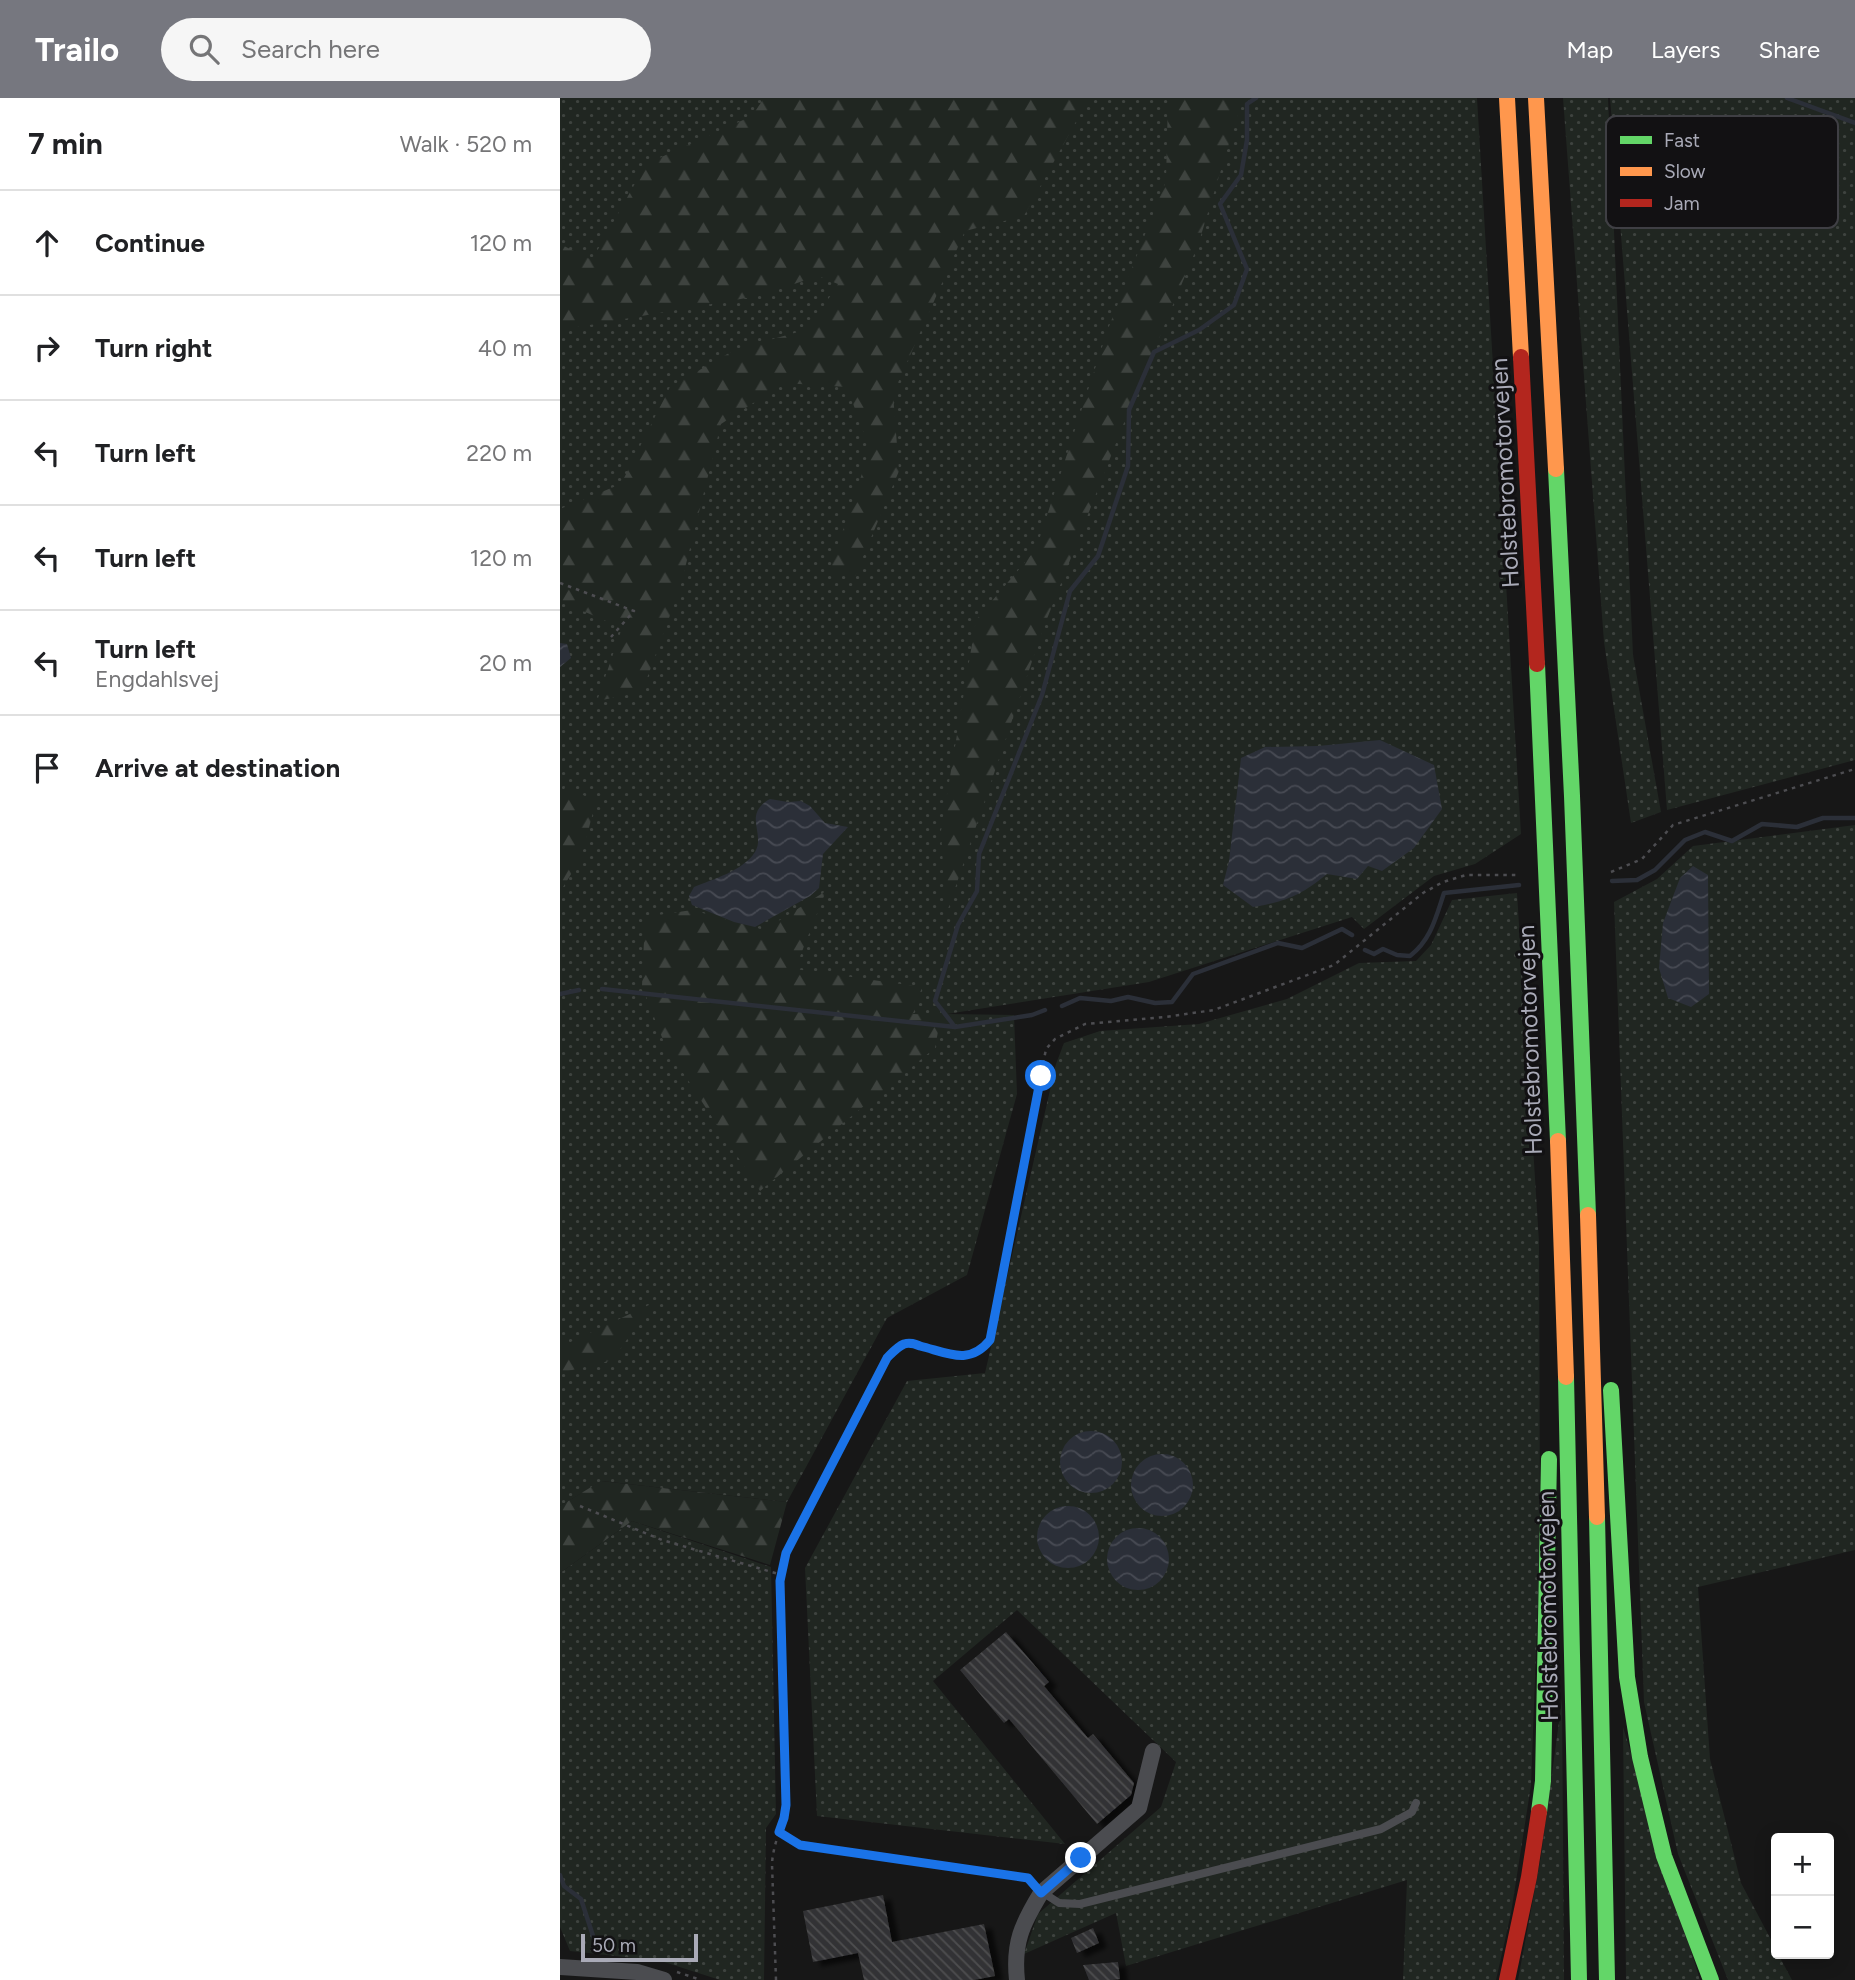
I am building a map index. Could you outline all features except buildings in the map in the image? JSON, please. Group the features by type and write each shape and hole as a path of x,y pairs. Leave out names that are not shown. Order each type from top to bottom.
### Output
{"highway":[{"name":"Holstebromotorvejen","path":"1507,98 1535,610 1560,1194 1579,1980"},
{"name":"Holstebromotorvejen","path":"1536,98 1577,927 1602,1666 1607,1980"},
{"path":"1577,927 1593,1053 1606,1299"},
{"path":"1550,1394 1552,1254 1560,1194"},
{"path":"1610,1368 1627,1677 1640,1757 1664,1856 1711,1980"},
{"path":"1507,1980 1529,1877 1543,1781 1550,1436"}],"street":[{"path":"1017,1980 1016,1946 1024,1922 1042,1892 1139,1808 1153,1751"},
{"path":"560,1967 587,1974 637,1972 664,1980"}],"lane":[{"path":"1042,1892 1059,1903 1080,1904 1381,1829 1412,1812 1416,1803"}],"path":[{"path":"560,583 634,611 611,637"},
{"path":"1611,872 1642,859 1673,825 1855,769"},
{"path":"776,1980 772,1864 773,1847 786,1805 780,1581 786,1553 887,1358 897,1348 909,1343 961,1356 974,1355 990,1340 1046,1049 1055,1039 1085,1024 1214,1010 1334,965 1423,893 1443,882 1466,875 1518,875"},
{"path":"580,1506 662,1540 782,1575"},
{"path":"779,1832 800,1845 1028,1878 1042,1892"}],"green space":[{"path":"560,98 1477,98 1521,834 1475,864 1434,876 1364,929 1352,917 1149,982 947,1014 1014,1015 1017,1094 967,1275 887,1318 787,1502 602,1481 560,1506"},
{"path":"764,98 1089,98 1024,216 965,231 893,394 899,471 855,576 829,571 870,450 847,387 784,383 721,424 680,588 642,692 597,701 622,628 560,601 560,509 621,484 670,387 736,349 809,329 838,284 818,276 758,296 560,330 560,244 592,260 646,164 752,116"},
{"path":"1168,98 1243,98 1198,245 1129,410 1043,629 946,915 941,831 976,620 1036,549 1108,329 1166,181"},
{"path":"1563,98 1608,98 1606,228 1614,228 1633,655 1661,812 1631,823 1604,642"},
{"path":"1610,98 1855,98 1855,760 1667,810 1620,228 1838,228 1838,116 1611,116"},
{"path":"565,787 596,801 581,858 560,892 560,806"},
{"path":"1855,825 1855,1550 1698,1587 1710,1759 1741,1883 1771,1940 1771,1959 1781,1959 1792,1980 1728,1980 1678,1854 1644,1702 1614,902 1657,879 1693,846"},
{"path":"826,891 795,969 922,987 913,1014 941,1015 935,1048 760,1191 665,1045 642,986 645,917 692,910 764,930"},
{"path":"1517,893 1539,1242 1540,1545 1531,1785 1511,1913 1496,1980 1403,1980 1407,1880 1126,1966 1116,1913 1024,1954 1038,1914 1161,1807 1176,1762 1017,1610 933,1681 1065,1844 817,1816 805,1568 907,1381 985,1373 1056,1064 1064,1043 1100,1031 1199,1024 1287,999 1359,963 1416,961 1431,945 1452,900"},
{"path":"651,1304 613,1360 560,1373 560,1347"},
{"path":"601,1481 787,1502 770,1565 632,1521 560,1573 560,1506"},
{"path":"632,1521 771,1567 776,1814 766,1828 764,1980 720,1980 661,1961 570,1951 560,1927 560,1573"},
{"path":"1562,1699 1564,1980 1518,1980 1541,1856"},
{"path":"1623,1727 1700,1980 1626,1980"}],"water":[{"path":"560,643 567,644 571,658 560,667"},
{"path":"1380,740 1434,765 1442,809 1414,848 1382,871 1368,866 1357,879 1327,874 1301,893 1265,905 1253,907 1223,885 1229,861 1241,758 1265,747 1318,746"},
{"path":"770,799 801,801 810,806 825,823 848,827 823,854 819,888 810,896 755,927 734,922 692,905 689,896 694,887 735,869 750,859 758,845 757,811"},
{"path":"1693,866 1708,875 1709,994 1691,1007 1668,998 1659,968 1663,923 1680,878"},
{"path":"1091,1431 1113,1440 1122,1462 1113,1484 1091,1493 1069,1484 1060,1462 1069,1440"},
{"path":"1162,1454 1184,1463 1193,1485 1184,1507 1162,1516 1140,1507 1131,1485 1140,1463"},
{"path":"1068,1506 1090,1515 1099,1537 1090,1559 1068,1568 1046,1559 1037,1537 1046,1515"},
{"path":"1138,1528 1160,1537 1169,1559 1160,1581 1138,1590 1116,1581 1107,1559 1116,1537"}],"waterway":[{"path":"955,1027 935,1001 958,925 977,891 979,854 1042,695 1070,591 1098,556 1128,466 1129,410 1154,352 1199,330 1234,305 1247,269 1220,204 1241,175 1247,140 1247,104 1256,98"},
{"path":"1787,98 1836,116"},
{"path":"1838,117 1855,123"},
{"path":"1612,881 1637,880 1655,870 1685,840 1705,832 1732,841 1762,824 1797,827 1823,818 1855,818"},
{"path":"1365,950 1374,954 1383,949 1397,955 1410,956 1428,935 1444,893 1519,885"},
{"path":"1062,1006 1080,998 1111,1001 1128,997 1155,1003 1172,1002 1193,974 1278,943 1302,948 1342,929 1352,935"},
{"path":"602,989 955,1027 1032,1015 1045,1010"},
{"path":"560,994 579,990"},
{"path":"560,1875 564,1886 581,1899 595,1942"}],"traffic: fast":[{"path":"1556,469 1588,1215"},
{"path":"1537,664 1558,1141"},
{"path":"1566,1377 1579,1980"},
{"path":"1611,1390 1627,1677 1640,1757 1664,1856 1711,1980"},
{"path":"1539,1812 1543,1781 1549,1459"},
{"path":"1597,1517 1607,1980"}],"traffic: slow":[{"path":"1507,98 1521,357"},
{"path":"1536,98 1556,469"},
{"path":"1558,1141 1566,1377"},
{"path":"1588,1215 1597,1517"}],"traffic: jam":[{"path":"1521,357 1537,664"},
{"path":"1507,1980 1529,1877 1539,1812"}],"route":[{"path":"1041,1076 990,1340 974,1355 961,1356 909,1343 897,1348 887,1358 786,1553 780,1581 786,1805 779,1832 800,1845 1028,1878 1041,1893 1081,1858"}]}
